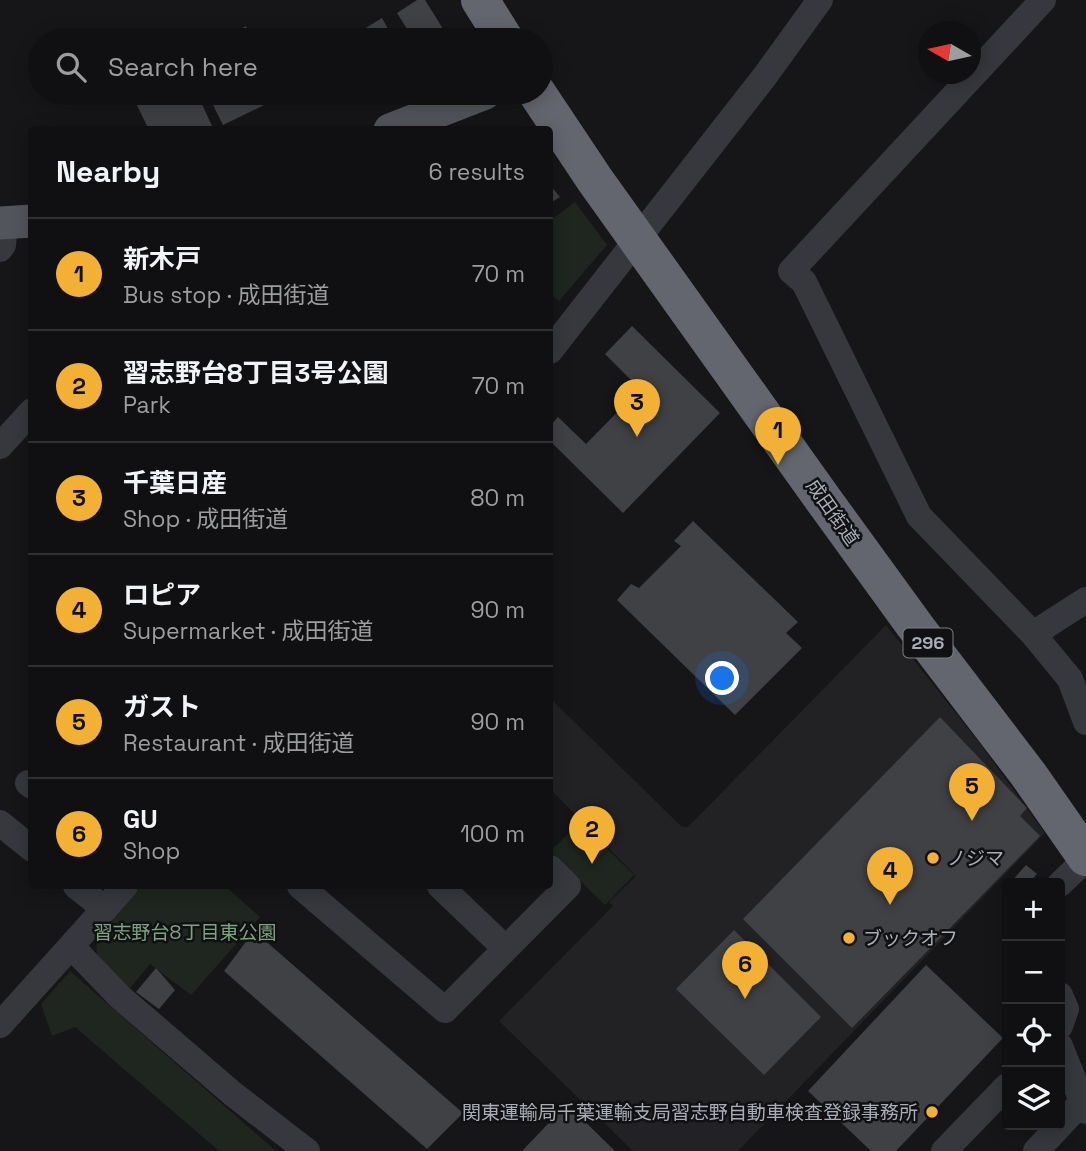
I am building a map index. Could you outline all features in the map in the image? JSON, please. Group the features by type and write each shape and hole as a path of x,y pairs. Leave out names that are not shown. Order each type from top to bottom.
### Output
{"highway":[{"path":"480,0 498,28"},
{"name":"成田街道","path":"545,105 595,180 915,626 1027,774 1086,858"}],"main road":[{"path":"400,126 454,105"}],"street":[{"path":"553,347 765,76 820,0"},
{"path":"1043,0 791,271 804,282 919,516 1032,634 1070,679 1086,722"},
{"path":"0,446 28,415"},
{"path":"1032,634 1086,600"},
{"path":"0,823 28,846"},
{"path":"1065,879 1086,858"},
{"path":"304,889 445,1010 568,886 553,871"},
{"path":"80,889 105,909"},
{"path":"0,1024 122,889"},
{"path":"443,889 505,948"},
{"path":"71,946 120,997 233,1094 307,1151"},
{"path":"1036,1151 1084,1107 1065,1059"},
{"path":"944,1151 1002,1091"}],"shaded area":[{"path":"886,625 981,745 1045,833 738,1151 633,1151 499,1021 613,906 609,902 636,876 553,792 553,701 682,827 688,827"}],"green space":[{"path":"575,202 607,245 559,301 553,296 553,219"},
{"path":"580,822 634,875 605,905 553,855 553,849"},
{"name":"習志野台8丁目東公園","path":"138,889 228,889 260,917 191,995 150,964 127,992 97,954 96,937"},
{"path":"70,971 276,1151 219,1151 75,1027 52,1036 41,1004"}],"building":[{"path":"417,0 425,0 442,28 406,28 397,13"},
{"path":"382,18 387,28 366,28"},
{"path":"137,105 202,105 212,126 147,126"},
{"path":"213,105 264,105 223,125"},
{"path":"553,189 560,197 553,201"},
{"path":"632,326 720,413 623,513 553,444 553,423 558,417 586,444 640,389 605,354"},
{"path":"693,521 798,622 786,633 802,648 735,715 617,600 631,584 639,588 681,546 674,541"},
{"path":"940,717 1027,808 1020,816 1040,836 852,1028 743,919"},
{"path":"1026,865 1037,874 1033,878 1014,878"},
{"path":"734,930 821,1017 764,1075 676,989"},
{"path":"254,931 463,1113 427,1149 224,971"},
{"path":"926,965 1002,1037 896,1151 871,1151 808,1091"},
{"path":"156,968 175,990 159,1009 136,992"},
{"path":"567,1104 573,1110 615,1151 522,1151"}],"place":[{"name":"千葉日産","path":"637,437"},
{"name":"新木戸","path":"778,465"},
{"name":"ガスト","path":"972,821"},
{"name":"ノジマ","path":"933,858"},
{"name":"習志野台8丁目3号公園","path":"592,864"},
{"name":"ロピア","path":"890,905"},
{"name":"ブックオフ","path":"849,938"},
{"name":"GU","path":"745,999"},
{"name":"関東運輸局千葉運輸支局習志野自動車検査登録事務所","path":"932,1112"}]}
